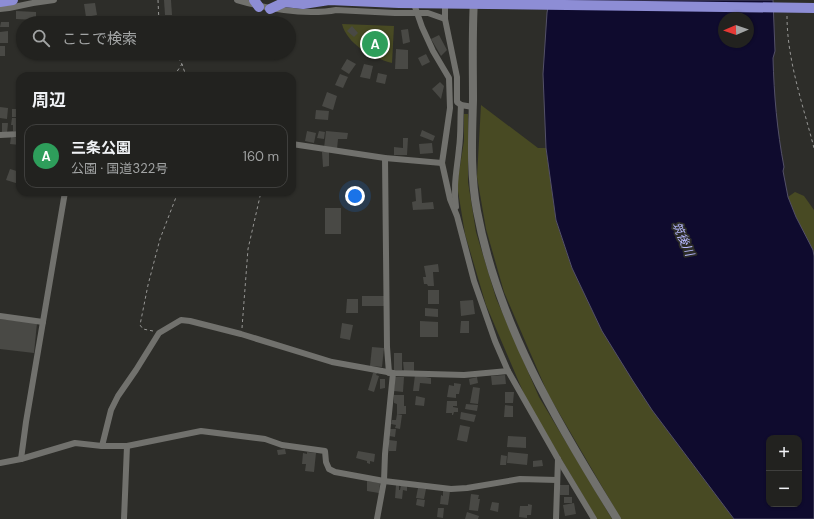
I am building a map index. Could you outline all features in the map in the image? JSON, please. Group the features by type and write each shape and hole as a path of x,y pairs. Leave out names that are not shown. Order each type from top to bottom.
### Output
{"highway":[{"path":"0,2 13,0"},
{"path":"270,9 285,2 303,4 328,0 474,2 485,4 814,8"}],"street":[{"path":"0,9 54,0"},
{"path":"237,0 257,3 270,9 295,12 328,12 336,10 395,13 417,12 428,13 445,19"},
{"path":"412,0 433,51 449,78 450,108 442,162 450,199 457,216 474,281 495,341 508,371 558,460 594,519"},
{"path":"449,2 445,19 458,77 458,102 461,105 459,149 455,174 457,216"},
{"path":"474,2 473,175 477,210 488,260 524,355 544,396 618,519"},
{"path":"461,105 473,107"},
{"path":"0,135 16,134"},
{"path":"296,145 385,158 442,162"},
{"path":"377,519 384,481 391,373 387,348 385,158"},
{"path":"20,459 64,196"},
{"path":"0,316 43,322"},
{"path":"102,446 111,410 118,396 159,333 181,320 242,334 332,362 391,373 464,374 508,371"},
{"path":"0,463 75,444 127,446 201,431 265,439 282,445 325,451 326,462 329,469 335,472 384,481 451,489 468,488 520,479 557,480"},
{"path":"124,519 127,446"},
{"path":"556,519 558,460"}],"path":[{"path":"158,0 159,16"},
{"path":"787,12 788,31 795,77 814,148"},
{"path":"179,60 185,72"},
{"path":"177,72 182,64"},
{"path":"159,333 143,329 140,325 148,285 160,239 176,196"},
{"path":"242,334 248,249 260,196"}],"green space":[{"path":"342,24 394,26 392,63 376,58 361,49 349,38"},
{"path":"481,105 538,148 546,148 556,220 572,268 602,331 652,410 734,519 621,519 548,394 504,292 486,229 477,177"},
{"path":"464,114 468,114 468,182 476,232 496,298 539,397 612,519 597,519 527,401 486,305 465,234 457,185 464,141"},
{"path":"795,192 804,196 814,210 814,256 813,250 796,217 788,197"}],"water":[{"name":"筑後川","path":"549,0 773,0 775,51 773,58 774,85 784,167 783,171 788,197 796,217 813,250 814,256 814,519 734,519 652,410 602,331 572,268 556,220 546,148 543,74"}],"building":[{"path":"164,0 171,0 172,15 165,15"},
{"path":"95,3 97,15 86,16 84,4"},
{"path":"16,11 36,12 36,16 16,16"},
{"path":"1,22 9,22 9,27 0,27"},
{"path":"352,26 358,33 354,37 347,31"},
{"path":"408,29 410,42 403,44 401,30"},
{"path":"8,31 8,43 0,43 0,32"},
{"path":"439,35 447,50 441,56 431,39"},
{"path":"0,46 5,46 5,56 0,56"},
{"path":"396,49 408,50 408,69 395,69"},
{"path":"426,54 430,62 422,66 418,58"},
{"path":"347,59 356,64 349,74 341,69"},
{"path":"364,64 373,66 370,79 360,77"},
{"path":"378,73 387,75 385,84 376,82"},
{"path":"340,74 348,77 343,88 335,85"},
{"path":"440,82 444,86 441,99 432,89"},
{"path":"327,92 337,96 333,110 322,106"},
{"path":"0,107 8,108 7,119 0,118"},
{"path":"12,109 16,109 16,117 12,117"},
{"path":"316,110 329,111 328,120 315,119"},
{"path":"12,118 16,118 16,131 13,131 13,125 11,125"},
{"path":"2,123 8,123 7,133 2,133"},
{"path":"422,130 435,136 433,141 420,136"},
{"path":"307,131 316,133 314,143 305,141"},
{"path":"319,131 325,132 324,139 317,138"},
{"path":"326,131 348,133 347,139 338,139 337,149 324,148"},
{"path":"11,137 16,138 16,145 10,144"},
{"path":"403,138 408,138 407,155 394,155 394,147 403,148"},
{"path":"432,143 433,153 420,154 419,144"},
{"path":"322,152 329,152 329,166 323,167"},
{"path":"10,169 16,171 16,183 6,180"},
{"path":"421,188 422,203 433,202 434,209 413,210 412,202 416,201 415,189"},
{"path":"325,208 341,208 341,234 325,234"},
{"path":"438,264 439,272 433,272 434,286 424,284 423,277 426,277 424,266"},
{"path":"428,290 439,290 439,304 428,304"},
{"path":"362,296 384,296 384,306 362,306"},
{"path":"347,299 358,299 358,313 346,313"},
{"path":"473,300 475,314 461,316 460,301"},
{"path":"425,308 438,309 438,317 425,316"},
{"path":"0,319 37,323 34,353 0,349"},
{"path":"420,321 438,322 438,337 420,337"},
{"path":"461,321 469,321 469,333 460,333"},
{"path":"342,323 353,325 350,340 340,338"},
{"path":"372,347 384,348 382,367 370,366"},
{"path":"394,353 402,353 402,370 394,370"},
{"path":"403,362 414,362 414,371 404,371"},
{"path":"373,373 377,373 376,375 379,376 374,392 368,390"},
{"path":"415,375 431,378 431,384 420,383 419,391 413,391"},
{"path":"505,375 506,384 492,385 491,376"},
{"path":"395,377 404,377 403,392 394,391"},
{"path":"477,377 478,383 470,385 469,379"},
{"path":"380,379 385,379 385,388 380,389"},
{"path":"454,383 461,384 459,394 456,394 456,398 447,397 449,385 454,386"},
{"path":"473,387 480,388 478,404 470,403"},
{"path":"505,392 514,392 513,403 505,403"},
{"path":"394,395 404,395 406,414 397,414 397,404 394,403"},
{"path":"416,396 425,398 424,406 415,405"},
{"path":"447,401 457,401 457,406 453,407 458,408 458,412 454,412 453,415 452,413 446,413"},
{"path":"466,404 478,405 477,411 465,409"},
{"path":"505,405 513,406 513,417 504,417"},
{"path":"461,412 476,415 474,422 460,419"},
{"path":"397,414 402,415 400,429 395,428 396,425 391,424 392,420 396,420"},
{"path":"460,425 470,427 467,442 457,440"},
{"path":"390,429 396,429 395,437 389,436"},
{"path":"508,436 526,437 526,448 507,447"},
{"path":"389,440 397,441 396,451 389,451"},
{"path":"285,449 286,454 278,455 277,450"},
{"path":"358,451 375,454 374,462 370,461 370,464 367,463 367,461 356,458"},
{"path":"307,452 316,453 314,472 305,471 306,464 302,464 303,453 307,454"},
{"path":"508,452 528,454 527,465 507,463"},
{"path":"501,455 507,456 506,465 500,465"},
{"path":"542,460 543,466 533,467 533,461"},
{"path":"367,481 380,483 379,493 367,491"},
{"path":"396,485 399,485 399,490 401,485 407,486 407,491 403,490 402,499 395,498"},
{"path":"559,485 569,485 569,495 560,495"},
{"path":"418,488 426,489 424,499 416,498"},
{"path":"443,491 450,491 448,505 440,504"},
{"path":"471,494 479,495 478,499 480,499 478,511 469,510"},
{"path":"564,497 572,497 572,503 564,503"},
{"path":"417,499 425,500 424,507 416,505"},
{"path":"492,502 499,503 498,512 490,510"},
{"path":"574,503 576,514 565,516 563,505"},
{"path":"528,504 532,505 531,515 527,515 527,518 519,517 520,506 528,506"},
{"path":"438,508 444,508 443,518 437,517"},
{"path":"467,512 479,516 478,519 465,519"}],"place":[{"name":"三条公園","path":"375,44"}]}
